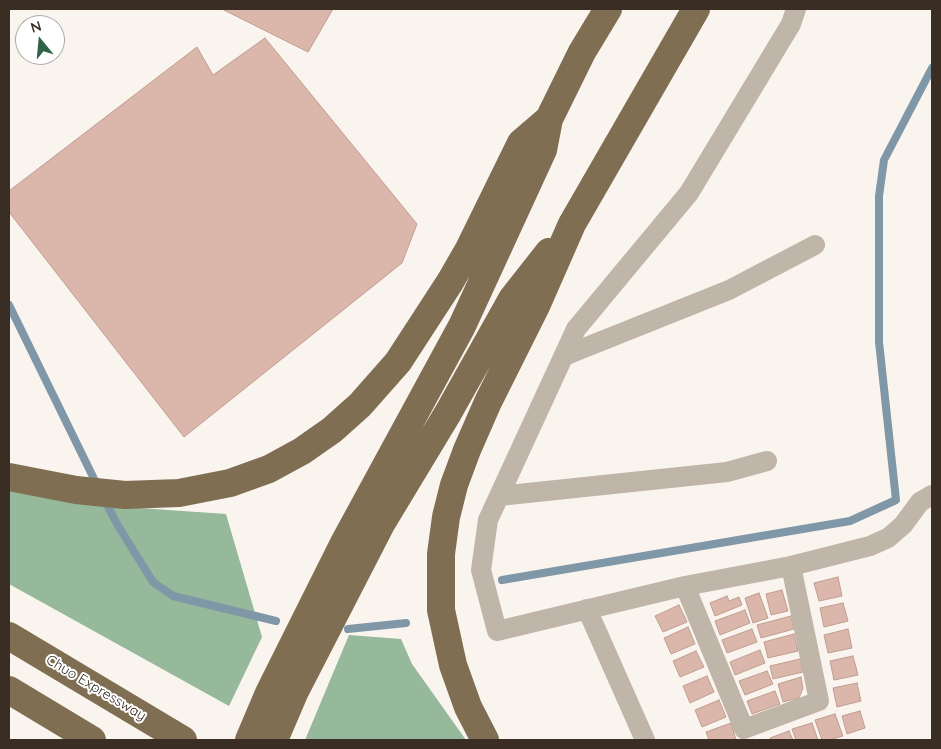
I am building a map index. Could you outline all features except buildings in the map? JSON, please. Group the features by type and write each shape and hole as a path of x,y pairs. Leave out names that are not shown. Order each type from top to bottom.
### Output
{"highway":[{"path":"249,740 273,685 344,543 462,326 543,150 549,119 582,52 608,9"},
{"path":"485,740 468,707 453,665 443,625 440,554 454,485 488,402 536,306 572,224 696,9"},
{"path":"9,478 76,490 125,495 179,493 230,483 269,469 317,441 360,405 398,362 469,249 521,143 549,119"},
{"path":"274,740 295,691 381,524 448,413 512,299 572,224"},
{"name":"Chuo Expressway","path":"9,636 183,740"},
{"path":"9,690 92,740"}],"street":[{"path":"796,9 791,24 689,193 576,329 488,520 481,570 498,631 685,586 791,566 870,546 888,538 903,525 920,502 932,495"},
{"path":"564,356 729,290 815,244"},
{"path":"499,496 727,472 767,461"},
{"path":"685,586 744,729 819,702 791,566"},
{"path":"587,609 645,740"}],"green space":[{"path":"9,489 96,505 226,514 262,637 229,706 9,584"},
{"path":"349,635 401,639 412,664 466,740 305,740"}],"waterway":[{"path":"502,580 850,521 896,500 879,342 879,196 884,160 932,68"},
{"path":"9,305 98,487"},
{"path":"104,499 117,524 153,582 173,596 276,621"},
{"path":"348,629 406,623"}]}
